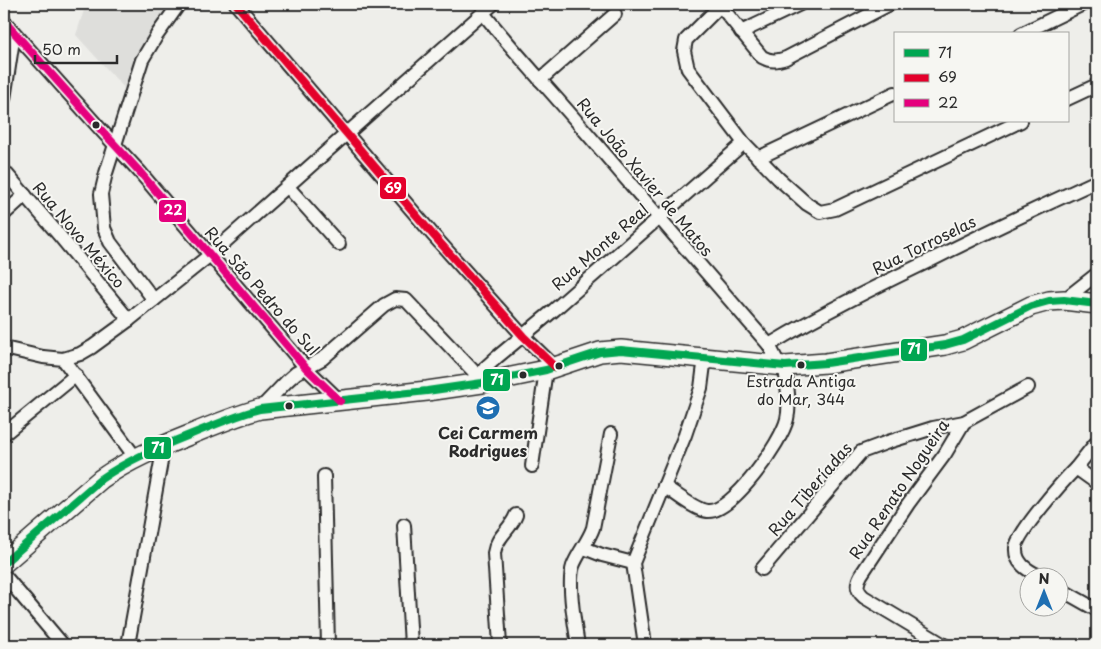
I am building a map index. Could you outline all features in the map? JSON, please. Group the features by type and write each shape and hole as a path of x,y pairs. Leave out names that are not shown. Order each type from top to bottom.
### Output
{"street":[{"path":"154,300 110,242 104,228 101,194 142,60 179,4"},
{"path":"236,4 550,369 532,466"},
{"path":"4,348 43,357 63,359 80,354 92,347 210,255 493,4"},
{"path":"890,4 779,60 768,60 762,57 720,4 686,40 684,51 691,74 744,143 807,204 815,210 824,212 880,188 1019,122"},
{"path":"741,32 800,4"},
{"path":"1025,32 1084,4"},
{"name":"Rua João Xavier de Matos","path":"483,13 768,345 782,365"},
{"path":"540,80 615,14"},
{"path":"4,99 7,27"},
{"name":"Rua São Pedro do Sul","path":"7,27 139,171 306,368 340,401"},
{"path":"1068,99 1097,85"},
{"path":"758,158 766,152 843,119 894,94"},
{"name":"Rua Monte Real","path":"480,380 485,368 496,358 744,143"},
{"name":"Rua Novo México","path":"4,171 129,320"},
{"name":"Rua Torroselas","path":"768,345 880,284 1097,180"},
{"path":"288,187 338,244"},
{"path":"4,214 25,195"},
{"path":"1064,300 1097,274"},
{"path":"260,409 287,381 322,359 384,305 395,299 406,300 480,380"},
{"path":"4,563 101,479 135,457 235,416 260,409 340,401 550,369 600,352 621,350 782,365 826,363 945,346 963,340 1030,306 1049,301 1064,300 1097,304"},
{"path":"645,645 633,565 685,435 701,388 705,357"},
{"path":"63,359 135,457"},
{"path":"664,486 701,510 715,511 723,507 754,475 770,455 783,431 788,418 782,365"},
{"path":"4,434 76,376"},
{"name":"Rua Tiberíadas","path":"762,569 861,452 934,428 964,422 1028,388"},
{"name":"Rua Renato Nogueira","path":"944,645 864,597 857,588 860,575 908,504 945,454 964,422"},
{"path":"578,645 571,579 573,567 593,528 611,434"},
{"path":"1023,566 1020,563 1015,547 1020,536 1043,505 1095,444"},
{"path":"128,645 164,445"},
{"path":"1076,468 1097,482"},
{"path":"324,476 328,645"},
{"path":"500,645 494,553 498,541 513,522 516,515"},
{"path":"404,525 411,645"},
{"path":"582,551 633,565"},
{"path":"4,575 63,645"},
{"path":"1068,594 1097,610"}],"shaded area":[{"path":"86,4 174,4 126,90 76,35"}],"transit line":[{"name":"69","path":"236,4 434,236 523,336 555,367"},
{"name":"22","path":"4,21 139,171 306,368 340,401"},
{"name":"71","path":"4,563 111,472 165,445 223,421 260,409 427,391 482,383 546,370 600,352 621,350 785,366 826,363 945,345 963,340 1031,306 1049,301 1064,300 1097,304"}],"place":[{"name":"Estrada Antiga do Mar, 344","path":"801,365"},
{"name":"Cei Carmem Rodrigues","path":"488,408"}]}
